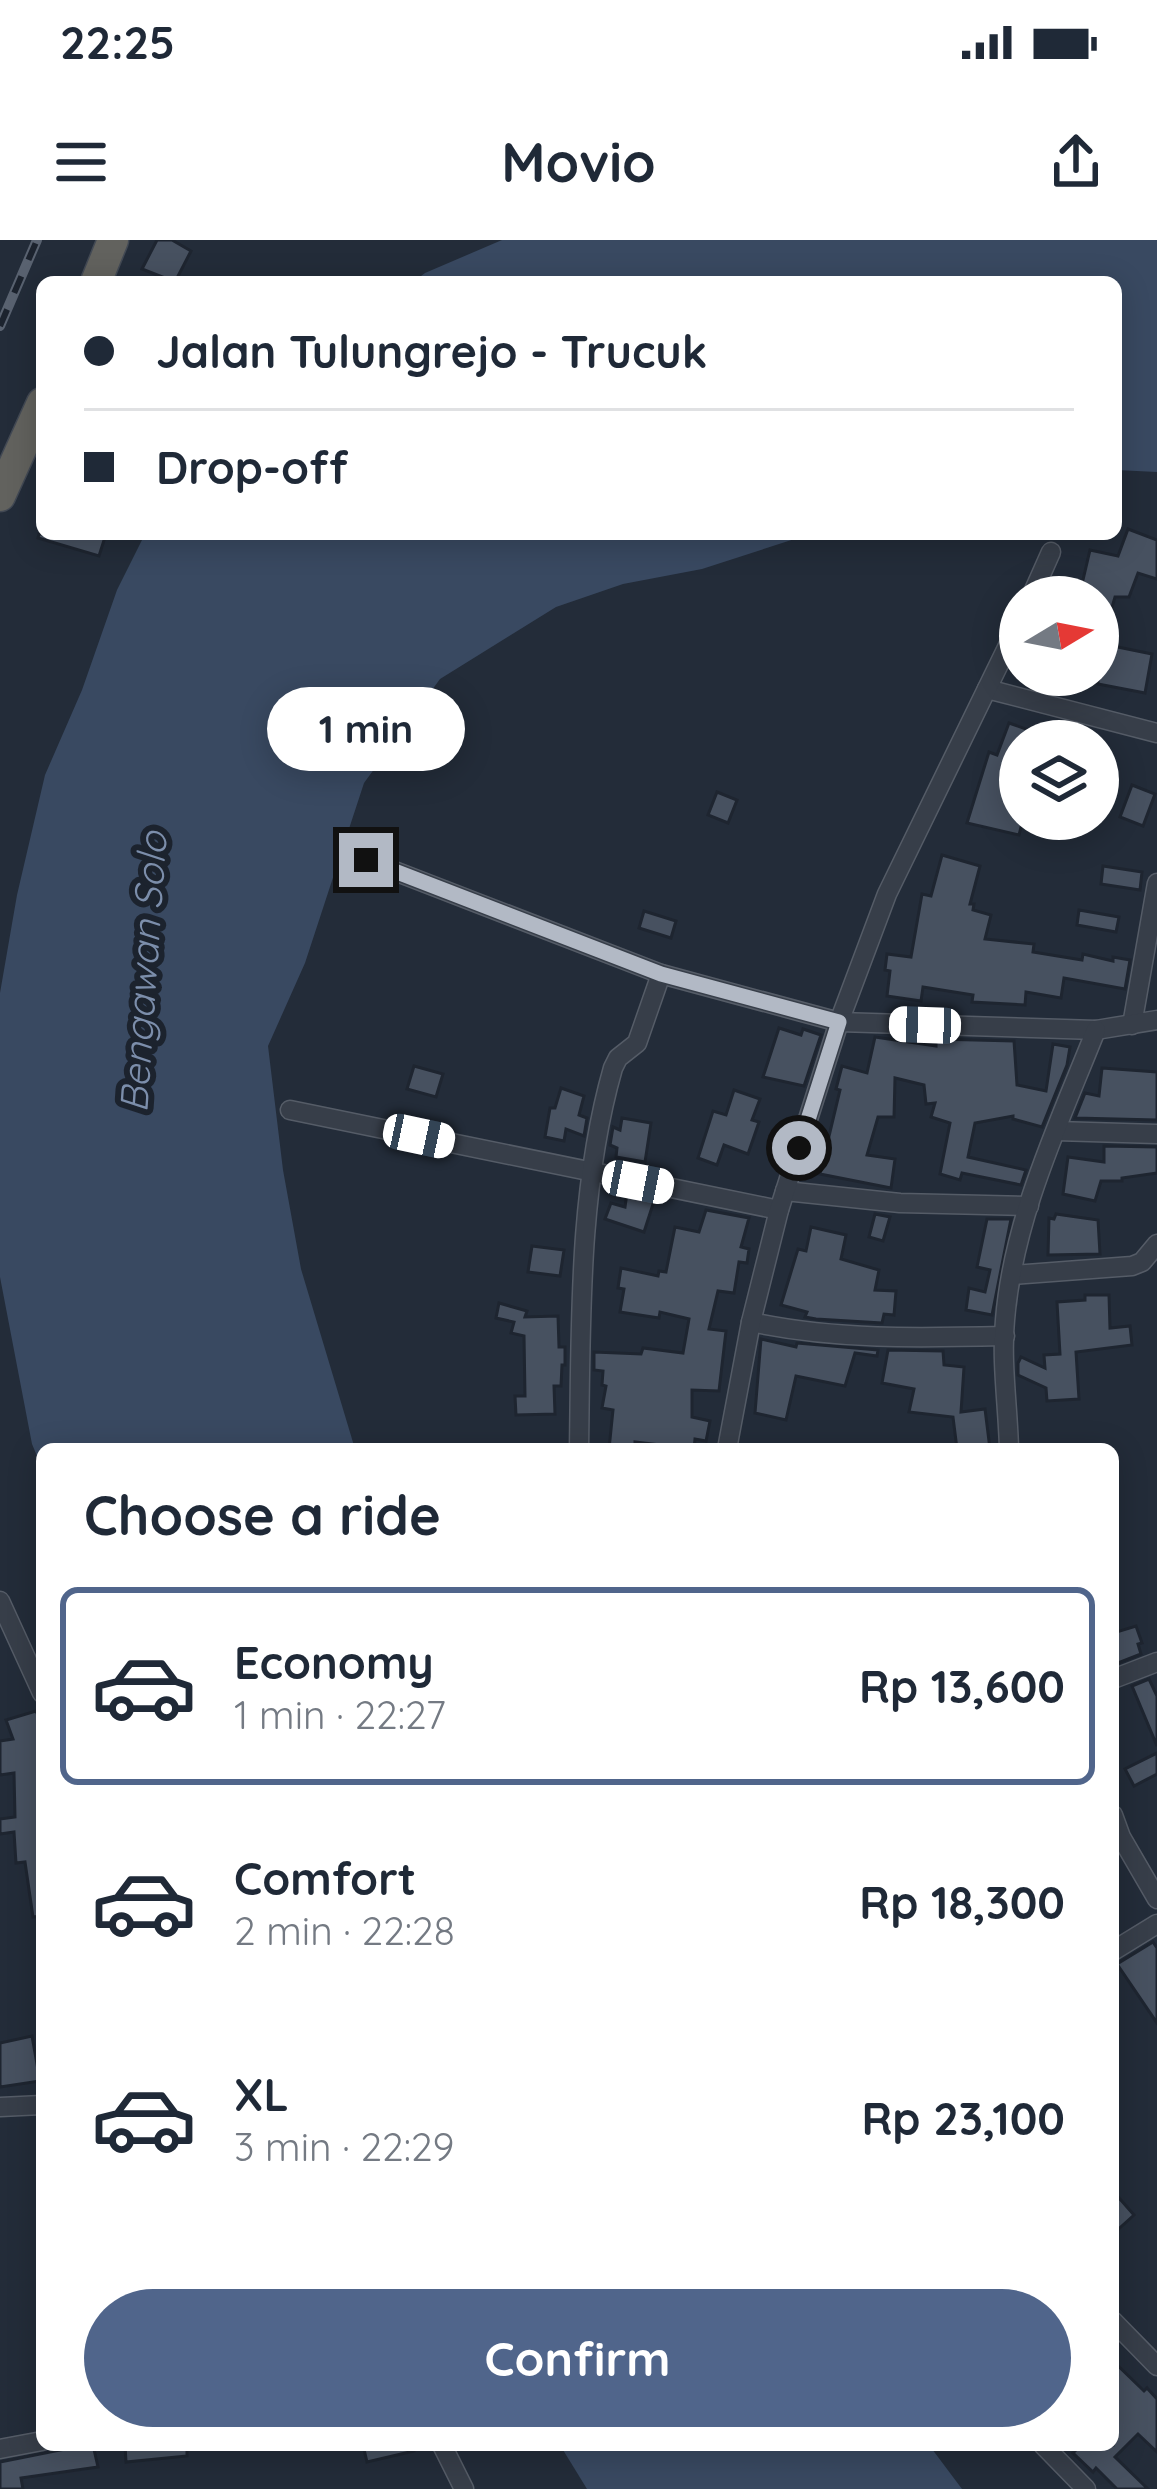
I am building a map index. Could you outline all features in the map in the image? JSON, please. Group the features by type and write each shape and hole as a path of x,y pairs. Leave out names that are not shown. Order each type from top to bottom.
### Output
{"highway":[{"path":"98,276 113,240"},
{"path":"0,496 36,417"}],"street":[{"path":"1041,576 1051,553"},
{"path":"728,1443 751,1322 782,1200 839,1022 887,894 999,664"},
{"path":"987,689 1157,733"},
{"path":"366,860 661,974 839,1022 1096,1030 1157,1020"},
{"path":"1132,1025 1157,883"},
{"path":"579,1443 581,1315 592,1172 613,1068 617,1058 637,1043 661,974"},
{"path":"1010,1443 1005,1336 1013,1275 1029,1206 1096,1030"},
{"path":"290,1110 592,1172 782,1200 1029,1206"},
{"path":"1056,1131 1157,1134"},
{"path":"1013,1275 1132,1266 1142,1262 1157,1244"},
{"path":"751,1322 872,1339 1005,1336"},
{"path":"0,1601 36,1680"},
{"path":"1119,1677 1157,1662"},
{"path":"1119,1832 1157,1899"},
{"path":"1119,1948 1157,1924"},
{"path":"0,2107 36,2105"},
{"path":"1119,2327 1157,2366"},
{"path":"0,2449 36,2442"},
{"path":"445,2451 464,2489"},
{"path":"1048,2451 1086,2489"}],"water":[{"path":"502,240 1157,240 1157,472 1122,470 1122,276 421,276"},
{"name":"Bengawan Solo","path":"142,540 791,540 702,569 623,584 556,607 440,679 364,783 305,963 268,1046 301,1269 353,1443 36,1443 36,1454 32,1444 0,1277 0,993 45,775 82,690 117,590"},
{"path":"564,2451 934,2451 962,2489 587,2489"}],"building":[{"path":"157,240 172,240 191,251 178,276 142,269"},
{"path":"1128,529 1157,540 1157,579 1138,573 1129,597 1119,597 1119,576 1084,576 1090,550 1118,556"},
{"path":"45,540 104,540 99,556"},
{"path":"1119,647 1152,654 1145,693 1119,688"},
{"path":"999,750 999,830 967,823 989,752 997,755"},
{"path":"1132,785 1155,794 1143,826 1120,817"},
{"path":"717,792 737,800 728,823 708,815"},
{"path":"942,855 980,866 970,904 973,910 991,915 985,939 1034,944 1033,952 1082,960 1083,954 1130,960 1125,989 1064,978 1061,998 1026,992 1025,1005 972,1002 973,995 923,987 921,1001 887,996 887,954 911,957 922,894 931,896"},
{"path":"1103,866 1142,872 1140,890 1101,884"},
{"path":"1079,910 1119,917 1116,932 1077,925"},
{"path":"644,911 676,921 671,938 639,928"},
{"path":"779,1028 821,1035 804,1086 763,1077"},
{"path":"875,1037 936,1046 936,1039 1014,1041 1017,1085 1046,1091 1053,1044 1070,1047 1042,1127 1013,1116 975,1123 968,1157 1026,1170 1021,1185 962,1173 960,1180 940,1174 950,1123 931,1117 935,1103 926,1104 924,1085 895,1078 894,1117 878,1117 867,1155 895,1159 891,1188 820,1174 842,1066 867,1073"},
{"path":"414,1066 443,1074 436,1097 407,1089"},
{"path":"1102,1068 1157,1072 1157,1120 1075,1118 1085,1093 1099,1096"},
{"path":"561,1088 584,1096 579,1115 587,1118 584,1136 566,1129 564,1141 545,1137 550,1108 555,1108"},
{"path":"734,1090 760,1099 752,1120 759,1122 748,1154 724,1145 717,1165 698,1158 713,1111 726,1115"},
{"path":"622,1118 651,1123 645,1162 616,1157 617,1148 610,1145 613,1127 620,1130"},
{"path":"1104,1146 1157,1147 1157,1173 1101,1181 1095,1201 1063,1194 1068,1157 1104,1162"},
{"path":"627,1193 655,1198 644,1232 605,1219 611,1203 625,1207"},
{"path":"706,1210 749,1218 741,1247 749,1249 747,1263 739,1262 734,1293 718,1291 709,1329 726,1331 719,1391 692,1390 692,1417 710,1421 706,1441 610,1443 613,1410 602,1408 606,1386 602,1385 603,1371 594,1370 594,1352 641,1354 643,1348 683,1353 689,1319 660,1312 659,1318 620,1312 621,1268 658,1276 659,1271 666,1272 675,1227 699,1232"},
{"path":"875,1214 890,1217 883,1241 869,1237"},
{"path":"1056,1214 1098,1220 1100,1254 1048,1255 1049,1218"},
{"path":"987,1219 1011,1219 992,1315 966,1310 969,1288 985,1292 990,1270 977,1267"},
{"path":"811,1227 846,1235 841,1259 879,1270 875,1290 896,1291 894,1315 884,1314 882,1323 816,1319 781,1305 798,1249 806,1251"},
{"path":"532,1246 564,1250 560,1276 528,1272"},
{"path":"1085,1295 1109,1295 1110,1328 1130,1326 1132,1345 1076,1352 1079,1399 1047,1401 1046,1388 1018,1375 1018,1363 1021,1357 1045,1368 1044,1355 1060,1354 1057,1302 1085,1300"},
{"path":"499,1303 527,1311 525,1317 558,1316 565,1365 561,1386 554,1386 555,1414 516,1415 515,1396 525,1396 524,1336 511,1333 514,1322 496,1318"},
{"path":"761,1339 796,1347 797,1343 878,1350 877,1356 855,1353 845,1386 796,1376 786,1420 755,1413"},
{"path":"888,1350 943,1351 944,1365 964,1367 961,1412 985,1409 989,1443 956,1443 953,1417 909,1412 914,1389 882,1383"},
{"path":"1136,1626 1141,1654 1119,1663 1119,1631"},
{"path":"1149,1679 1157,1696 1157,1746 1132,1686"},
{"path":"36,1711 36,1917 25,1862 16,1863 14,1832 0,1834 0,1819 15,1817 14,1773 0,1775 0,1741 13,1739 6,1720"},
{"path":"1157,1753 1157,1774 1134,1786 1125,1769"},
{"path":"1153,1942 1157,1948 1157,2023 1119,1967"},
{"path":"32,2036 36,2082 0,2087 0,2043"},
{"path":"1119,2198 1134,2215 1119,2229"},
{"path":"1119,2367 1157,2399 1157,2452 1138,2434 1115,2457 1148,2489 1117,2489 1073,2453 1119,2451"},
{"path":"55,2451 94,2451 98,2467 21,2478 23,2489 0,2489 0,2462"},
{"path":"125,2451 187,2451 187,2456 126,2462"},
{"path":"364,2451 414,2451 367,2462"}],"railway":[{"path":"0,326 37,240"}],"route":[{"path":"366,860 661,974 839,1022 799,1148"}]}
